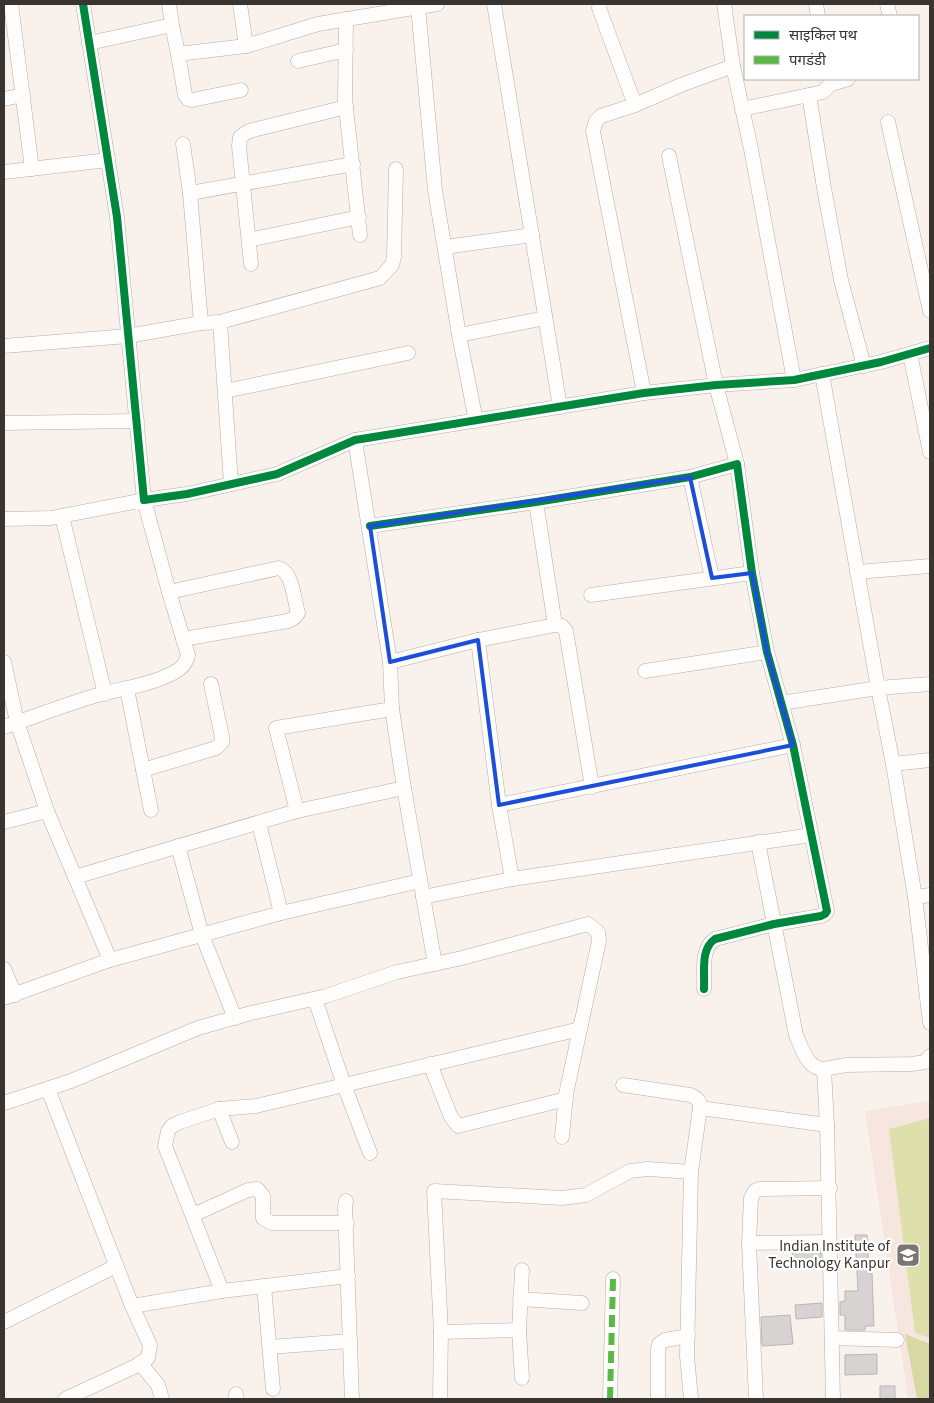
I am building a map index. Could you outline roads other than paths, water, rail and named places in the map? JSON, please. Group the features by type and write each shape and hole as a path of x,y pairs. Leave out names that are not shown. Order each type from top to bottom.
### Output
{"street":[{"path":"4,5 11,4 32,169"},
{"path":"10,724 171,674 187,662 188,655 144,500 117,217 83,4"},
{"path":"169,4 185,95 188,99 192,100 241,90"},
{"path":"240,4 246,46"},
{"path":"178,54 246,46 318,24 346,19 382,8 418,7 437,4"},
{"path":"494,4 560,407"},
{"path":"724,4 733,66 794,380"},
{"path":"597,5 635,105"},
{"path":"418,7 435,190 459,335 476,421"},
{"path":"346,19 346,108 360,236"},
{"path":"89,43 172,25"},
{"path":"298,61 346,50"},
{"path":"644,393 593,131 596,121 601,116 635,105 681,85 733,66"},
{"path":"742,109 822,92 830,81"},
{"path":"4,99 23,95"},
{"path":"809,95 824,188 842,280 864,366"},
{"path":"252,264 240,137 245,132 346,108"},
{"path":"888,122 930,311"},
{"path":"183,144 190,193 201,323"},
{"path":"669,156 716,385 737,464 752,573 766,652 793,745 827,911 821,916 774,924 715,939 710,942 705,954 704,989"},
{"path":"4,172 108,160"},
{"path":"190,193 353,164"},
{"path":"4,346 128,336 201,323 220,322 374,280 384,275 392,265 394,257 396,169"},
{"path":"249,240 358,217"},
{"path":"444,248 532,235"},
{"path":"459,335 545,318"},
{"path":"220,322 230,484"},
{"path":"4,519 51,518 144,500 187,494 277,474 355,440 644,393 716,385 794,380 864,366 930,348"},
{"path":"225,391 408,353"},
{"path":"910,354 930,452"},
{"path":"822,374 893,764 915,897 930,1023"},
{"path":"4,423 137,421"},
{"path":"355,440 390,662 392,709 404,788 435,964"},
{"path":"370,526 690,477 737,464"},
{"path":"690,477 712,578"},
{"path":"536,502 556,626"},
{"path":"62,516 105,694"},
{"path":"857,572 930,566"},
{"path":"169,592 279,568 284,570 288,576 298,613 294,618 288,621 183,640"},
{"path":"592,595 752,573"},
{"path":"390,662 478,640 562,626 568,636 592,787"},
{"path":"478,640 499,805 512,879"},
{"path":"645,671 766,652"},
{"path":"4,662 10,724 110,960"},
{"path":"143,770 216,748 220,745 222,737 211,684"},
{"path":"781,703 878,688 930,684"},
{"path":"127,689 151,810"},
{"path":"297,811 276,728 392,709"},
{"path":"499,805 793,745"},
{"path":"893,764 930,760"},
{"path":"75,877 297,811 404,788"},
{"path":"4,822 47,811"},
{"path":"259,823 281,913"},
{"path":"423,897 512,879 811,835"},
{"path":"758,842 796,1034 803,1052 810,1063 817,1069 846,1065 912,1064 925,1062 930,1056"},
{"path":"178,846 202,935 235,1018"},
{"path":"4,969 9,996 110,960 281,913 420,881"},
{"path":"915,897 930,895"},
{"path":"4,1103 48,1089 198,1028 315,999 398,972 588,924 598,932 599,941 566,1099 562,1138"},
{"path":"315,999 344,1085 370,1153"},
{"path":"222,1291 164,1146 165,1139 172,1126 219,1109 256,1106 580,1029"},
{"path":"430,1064 450,1117 458,1126 566,1099"},
{"path":"824,1069 830,1188 829,1242 833,1399"},
{"path":"624,1085 690,1095 697,1098 700,1102 691,1172 687,1356 691,1399"},
{"path":"48,1089 116,1266 150,1346 148,1358 140,1364 65,1399"},
{"path":"700,1108 828,1125"},
{"path":"219,1109 232,1142"},
{"path":"440,1399 441,1332 434,1191 562,1198 586,1195 630,1171 648,1169 691,1172"},
{"path":"756,1399 749,1244 751,1198 755,1191 759,1189 830,1188"},
{"path":"193,1215 248,1190 257,1189 263,1196 263,1218 267,1222 347,1223"},
{"path":"346,1200 352,1399"},
{"path":"749,1244 829,1242"},
{"path":"4,1322 116,1266"},
{"path":"522,1270 519,1330 522,1378"},
{"path":"132,1306 222,1291 348,1276"},
{"path":"610,1399 613,1279"},
{"path":"264,1286 273,1388"},
{"path":"520,1298 582,1303"},
{"path":"441,1332 519,1330"},
{"path":"658,1399 659,1344 665,1340 688,1336"},
{"path":"832,1338 897,1340"},
{"path":"270,1347 350,1341"},
{"path":"140,1364 158,1385 162,1399"}],"place":[{"name":"Indian Institute of Technology Kanpur","path":"908,1255"}]}
